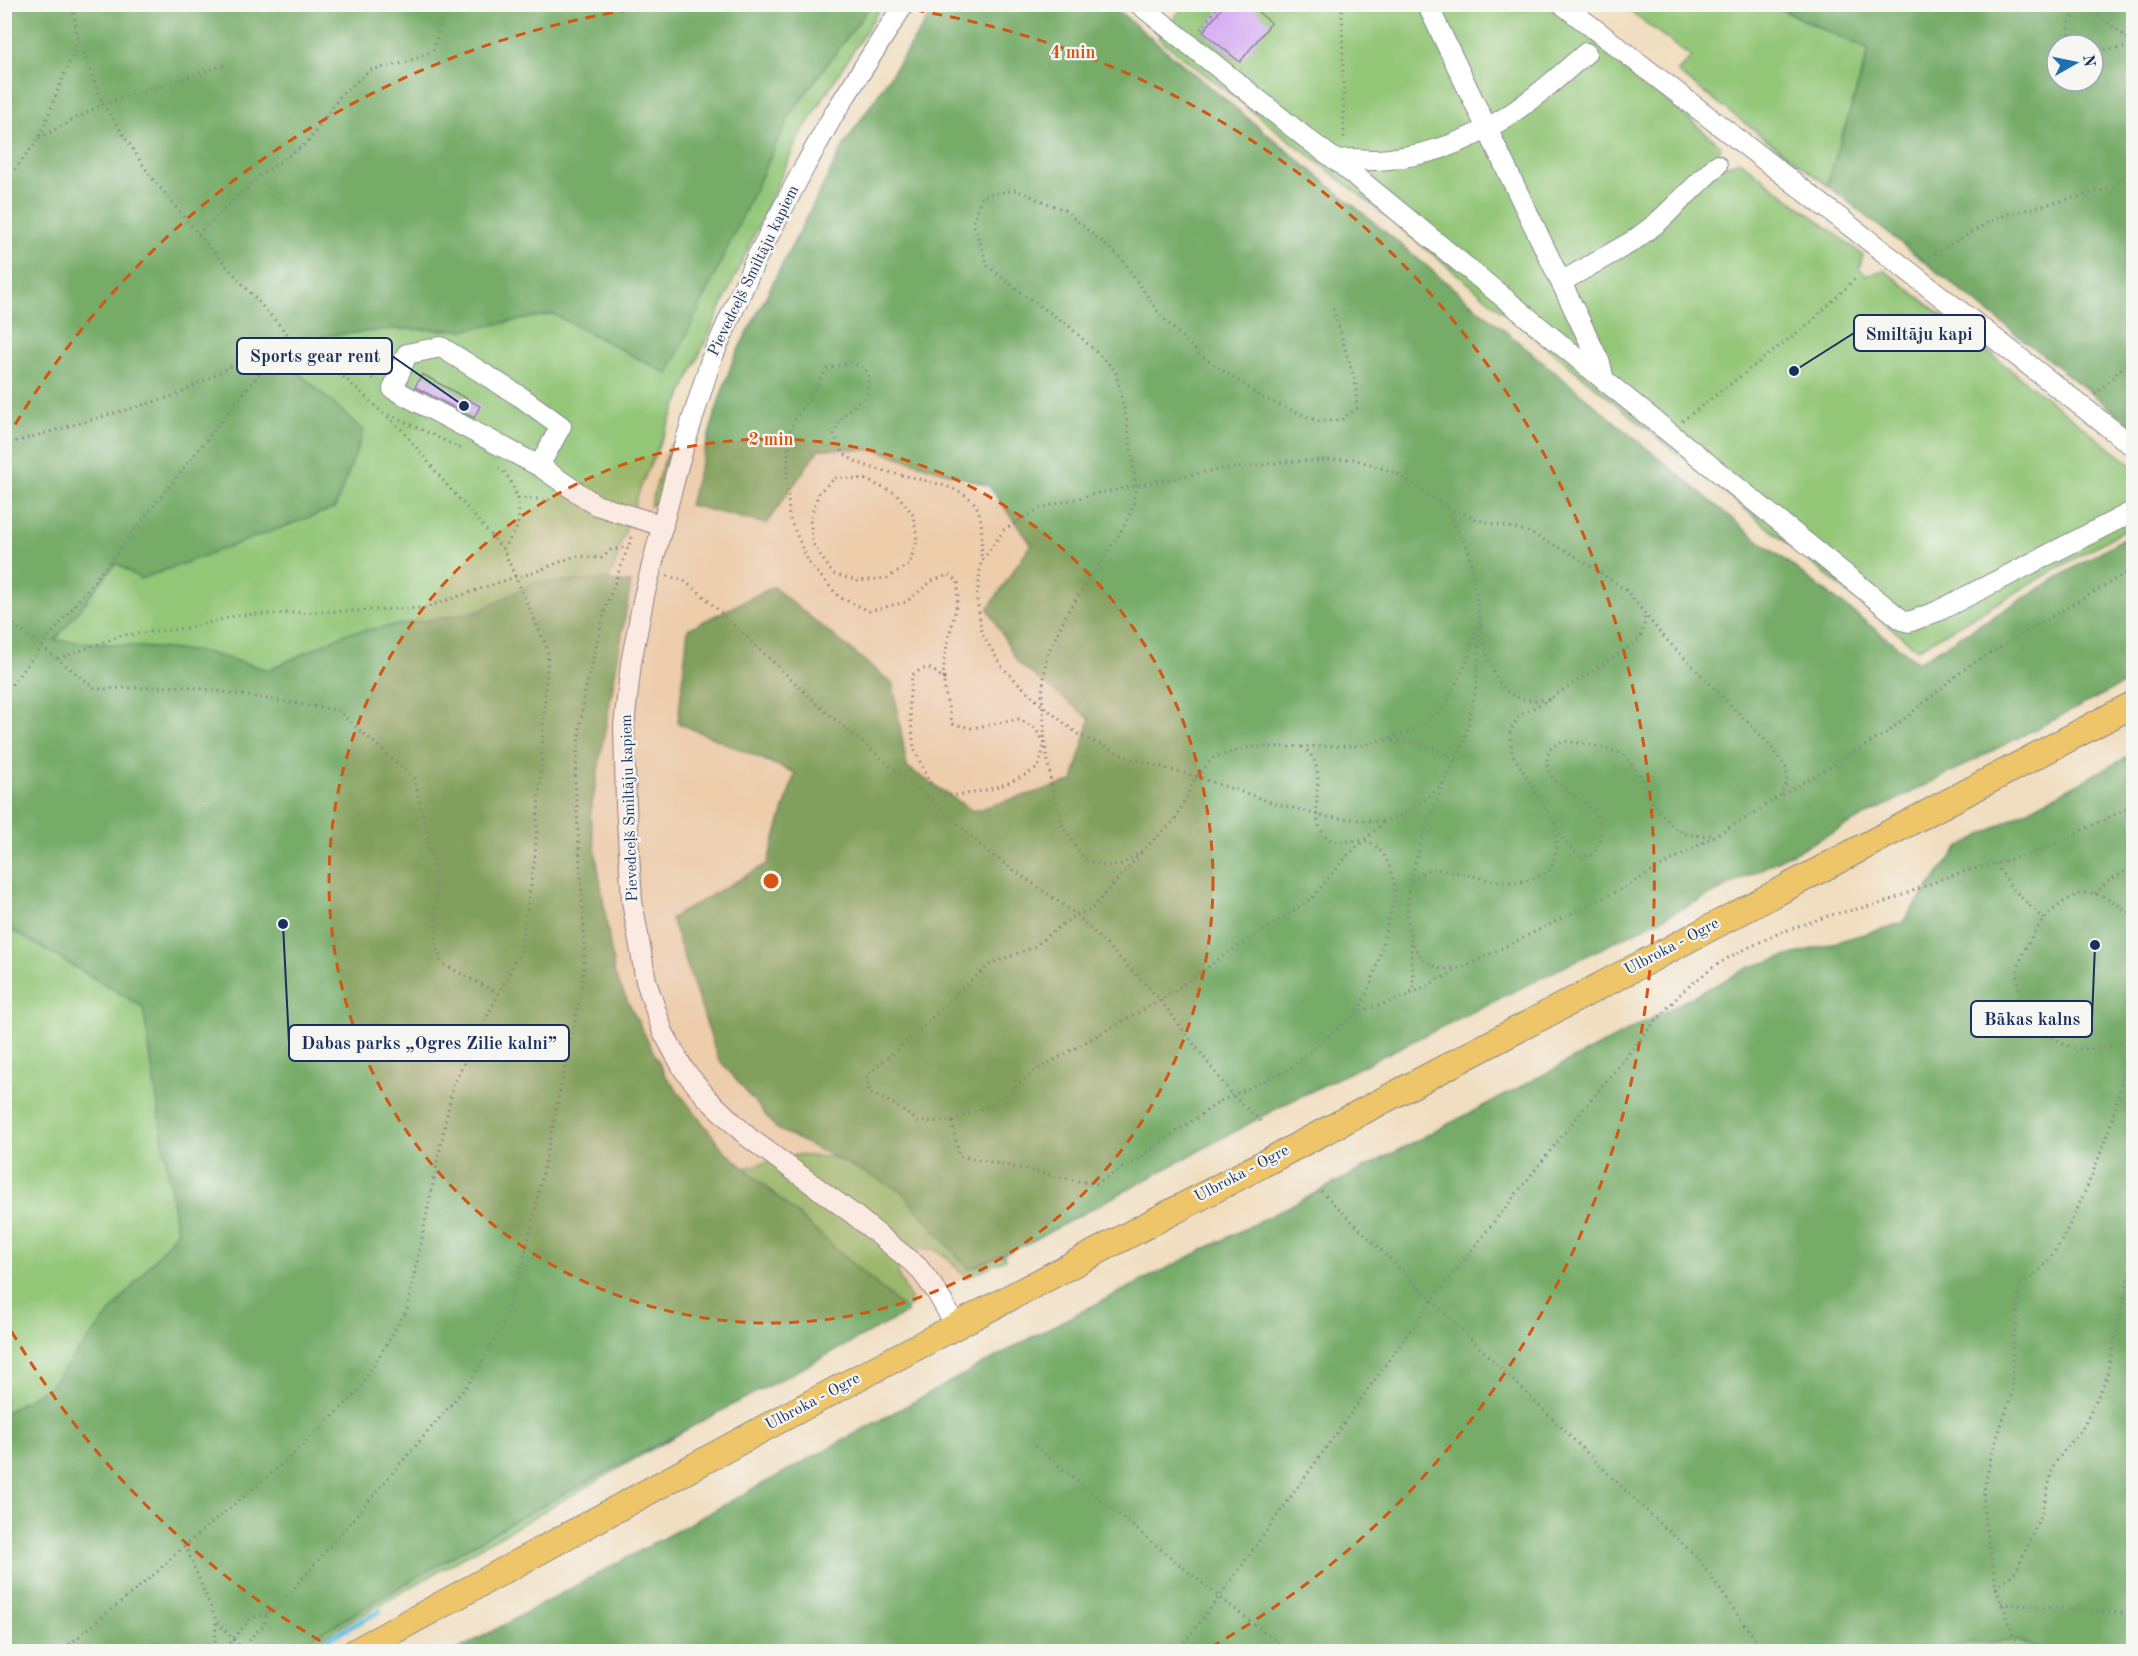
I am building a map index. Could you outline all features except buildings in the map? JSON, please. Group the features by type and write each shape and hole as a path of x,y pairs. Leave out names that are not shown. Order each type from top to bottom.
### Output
{"main road":[{"name":"Ulbroka - Ogre","path":"355,1652 768,1426 2133,704"}],"street":[{"name":"Pievedceļš Smiltāju kapiem","path":"904,4 834,114 755,261 711,360 679,462 651,572 631,663 624,726 632,901 646,981 663,1032 684,1070 708,1099 748,1137 853,1214 918,1266 936,1291 956,1326"},
{"path":"1139,4 1306,138 1341,160 1604,380 1902,620 1908,622 1938,610 2133,511"},
{"path":"1427,4 1600,363 1604,380"},
{"path":"1562,4 2133,447"},
{"path":"1341,160 1375,160 1442,148 1487,128 1522,107 1586,53"},
{"path":"1561,282 1634,241 1657,223 1717,165"},
{"path":"539,466 561,426 521,397 441,347 407,354 393,389 539,466 596,506 638,516 663,526"}],"path":[{"path":"60,1652 284,1463 356,1394 407,1310 453,1084 520,951 535,858 548,650 503,549 385,412 327,362 289,336 198,234 149,174 103,105 78,39 72,4"},
{"path":"198,234 259,176 307,143 341,95 370,70 404,63 433,51 447,4"},
{"path":"1189,45 1220,4"},
{"path":"1341,160 1342,4"},
{"path":"2067,33 2069,20 2084,5 2133,45"},
{"path":"4,184 39,138 78,39"},
{"path":"2105,49 2133,45"},
{"path":"39,138 103,105 225,65"},
{"path":"1907,270 1998,217 2104,190 2133,173"},
{"path":"1143,850 1122,864 1101,866 1084,858 1063,827 1052,788 1044,743 1042,693 1047,655 1067,612 1117,538 1132,511 1136,485 1127,421 1115,370 1069,326 1020,292 988,266 973,223 982,195 1016,190 1064,210 1122,259 1160,315 1199,354 1263,399 1317,421 1341,420 1357,408 1355,381 1333,309"},
{"path":"1668,431 1746,374 1811,322 1857,277"},
{"path":"289,336 393,389"},
{"path":"4,445 174,396 289,336"},
{"path":"4,694 289,336"},
{"path":"2083,408 2133,356"},
{"path":"945,680 932,669 922,668 912,675 909,704 914,748 929,782 947,796 977,794 1016,780 1038,768 1044,743 1035,728 1019,719 972,728 953,724 946,700 945,680 944,664 959,597 958,581 948,575 932,581 906,602 869,611 839,597 809,563 789,517 790,428 827,369 850,363 864,367 870,378 866,395 843,415 834,434 842,452 860,463 966,493 978,508 982,527 977,600 982,634 1003,668 1043,706 1079,735 1127,757 1317,815 1384,822"},
{"path":"385,412 471,453"},
{"path":"981,562 1004,530 1040,508 1136,485 1220,470 1285,462 1354,459 1398,474 1446,506 1478,520 1526,531 1572,554 1626,590 1661,634 1769,744 1787,769 1787,782 1781,795"},
{"path":"496,466 509,477 518,498 518,527 503,549"},
{"path":"835,478 864,479 897,494 914,516 917,540 909,565 887,578 858,581 833,574 813,544 810,519 819,492 835,478"},
{"path":"518,498 549,501 567,495 572,488"},
{"path":"1446,506 1468,549 1487,657 1498,681 1514,697 1534,702 1550,699"},
{"path":"222,1652 252,1618 279,1606 471,1381 502,1326 521,1269 531,1228 580,997 584,966 584,930 576,778 585,692 606,606 638,516"},
{"path":"58,659 123,635 187,628 239,615 424,609 515,577 530,574 575,556 601,558 611,550 629,546"},
{"path":"952,1121 959,1156 1095,1184 1138,1159 1219,1102 1287,1070 1358,1012 1407,996 1627,886 1718,834 1888,732 1967,667 2133,568"},
{"path":"651,572 683,580 700,593 826,712 988,852 1076,914 1159,998 1233,1096 1264,1124"},
{"path":"1645,614 1644,627 1638,640 1550,699 1520,714 1509,731 1512,753 1556,828 1580,856 1593,855 1601,840 1600,822 1586,804 1565,791 1551,775 1546,760 1551,747 1565,741 1593,745 1623,754 1639,774 1654,806 1673,827 1686,834 1700,836 1718,834"},
{"path":"4,616 96,689 185,686 337,710 414,778 436,873 436,942 441,963 498,993"},
{"path":"1445,782 1414,809 1384,822 1347,855 1311,899 1221,957 1172,993 1159,998 1035,1071 998,1102 952,1121 919,1122 892,1103 870,1094 866,1076 922,1029 951,998 992,963 1032,948 1076,914 1090,910 1143,850 1175,820 1196,777 1214,757 1250,747 1360,746 1412,731 1443,710 1465,664 1480,618"},
{"path":"1407,996 1413,990 1413,977 1406,913 1426,829 1464,742 1476,689 1480,618"},
{"path":"1381,740 1415,742 1436,748 1455,760"},
{"path":"1301,746 1308,751 1316,763 1319,782 1317,815 1319,827 1326,837 1335,842 1363,841 1373,844 1385,858 1392,876 1394,898 1379,959 1366,997 1358,1012"},
{"path":"1177,1652 1432,1300 1652,1025 1683,991 1748,947 1803,923 1883,903 1949,876 2037,852 2133,806"},
{"path":"1412,882 1424,872 1439,868 1496,882 1518,883 1539,878 1552,868 1557,847 1556,828"},
{"path":"1996,864 2011,887 2043,920"},
{"path":"2095,894 2109,880 2133,867"},
{"path":"2133,916 2108,899 2095,894 2073,896 2043,920 2026,948 2018,974 2022,997 2035,1017 2050,1034 2066,1045 2082,1049 2133,1041"},
{"path":"1410,939 1423,958 1440,969 1461,968"},
{"path":"2018,1652 1996,1588 1986,1531 1984,1490 1991,1456 2013,1390 2012,1344 2017,1320 2019,1286 2046,1262 2063,1239 2074,1217 2110,1130 2121,1083 2127,1042"},
{"path":"1321,1191 1638,1504 1697,1557 1764,1652"},
{"path":"1996,1588 2017,1570 2042,1512 2054,1464 2084,1426 2106,1380 2129,1276 2133,1268"},
{"path":"1035,1446 1219,1597 1290,1652"},
{"path":"185,1545 216,1620 245,1652 252,1636 264,1625 267,1613"},
{"path":"2001,1604 2133,1614"},
{"path":"215,1652 216,1620"}],"green space":[{"path":"5,4 871,5 791,113 668,374 553,314 464,330 393,329 323,336 300,351 290,365 364,431 335,508 141,579 116,563 55,640 205,652 269,670 347,633 478,612 534,583 603,580 631,583 590,816 615,976 665,1075 723,1149 908,1312 519,1518 290,1651 5,1651 5,1413 50,1386 177,1232 143,1007 5,926"},
{"path":"5,5 882,5 800,135 641,486 618,556 600,601 554,1048 719,1174 796,1155 875,1160 995,1223 1005,1259 966,1278 936,1250 928,1248 910,1253 899,1261 898,1274 913,1305 859,1331 299,1651 5,1652"},
{"path":"937,5 1111,5 1748,532 1918,662 2133,532 2133,679 1720,890 1285,1104 1027,1244 969,1269 900,1190 777,1129 718,1058 671,918 767,864 795,773 678,723 688,629 773,587 893,684 907,767 973,811 1073,781 1090,719 1018,663 988,609 1031,544 989,486 876,450 819,449 766,524 689,505 733,360 843,147"},
{"path":"1185,5 1547,5 1607,50 1721,146 1717,158 1726,166 1740,161 1863,255 1859,269 1866,275 1884,270 2133,466 2133,525 1917,649 1365,199 1158,38"},
{"path":"1622,5 1771,5 1869,50 1827,185 1677,72 1691,57"},
{"path":"1771,5 2133,5 2133,426 1827,185 1869,50"},
{"path":"672,443 660,500 650,506 661,470"},
{"path":"2133,754 2133,1650 2128,1652 2045,1651 2016,1640 1967,1643 1923,1652 456,1651 1047,1329 1345,1178 1750,967 1902,923 1959,847"},
{"path":"2016,1640 2045,1651 1923,1652 1967,1643"}],"waterway":[{"path":"304,1652 380,1611"}],"place":[{"name":"Smiltāju kapi","path":"1794,371"},
{"name":"Sports gear rent","path":"464,406"},
{"name":"Dabas parks „Ogres Zilie kalni”","path":"283,924"},
{"name":"Bākas kalns","path":"2095,945"}]}
